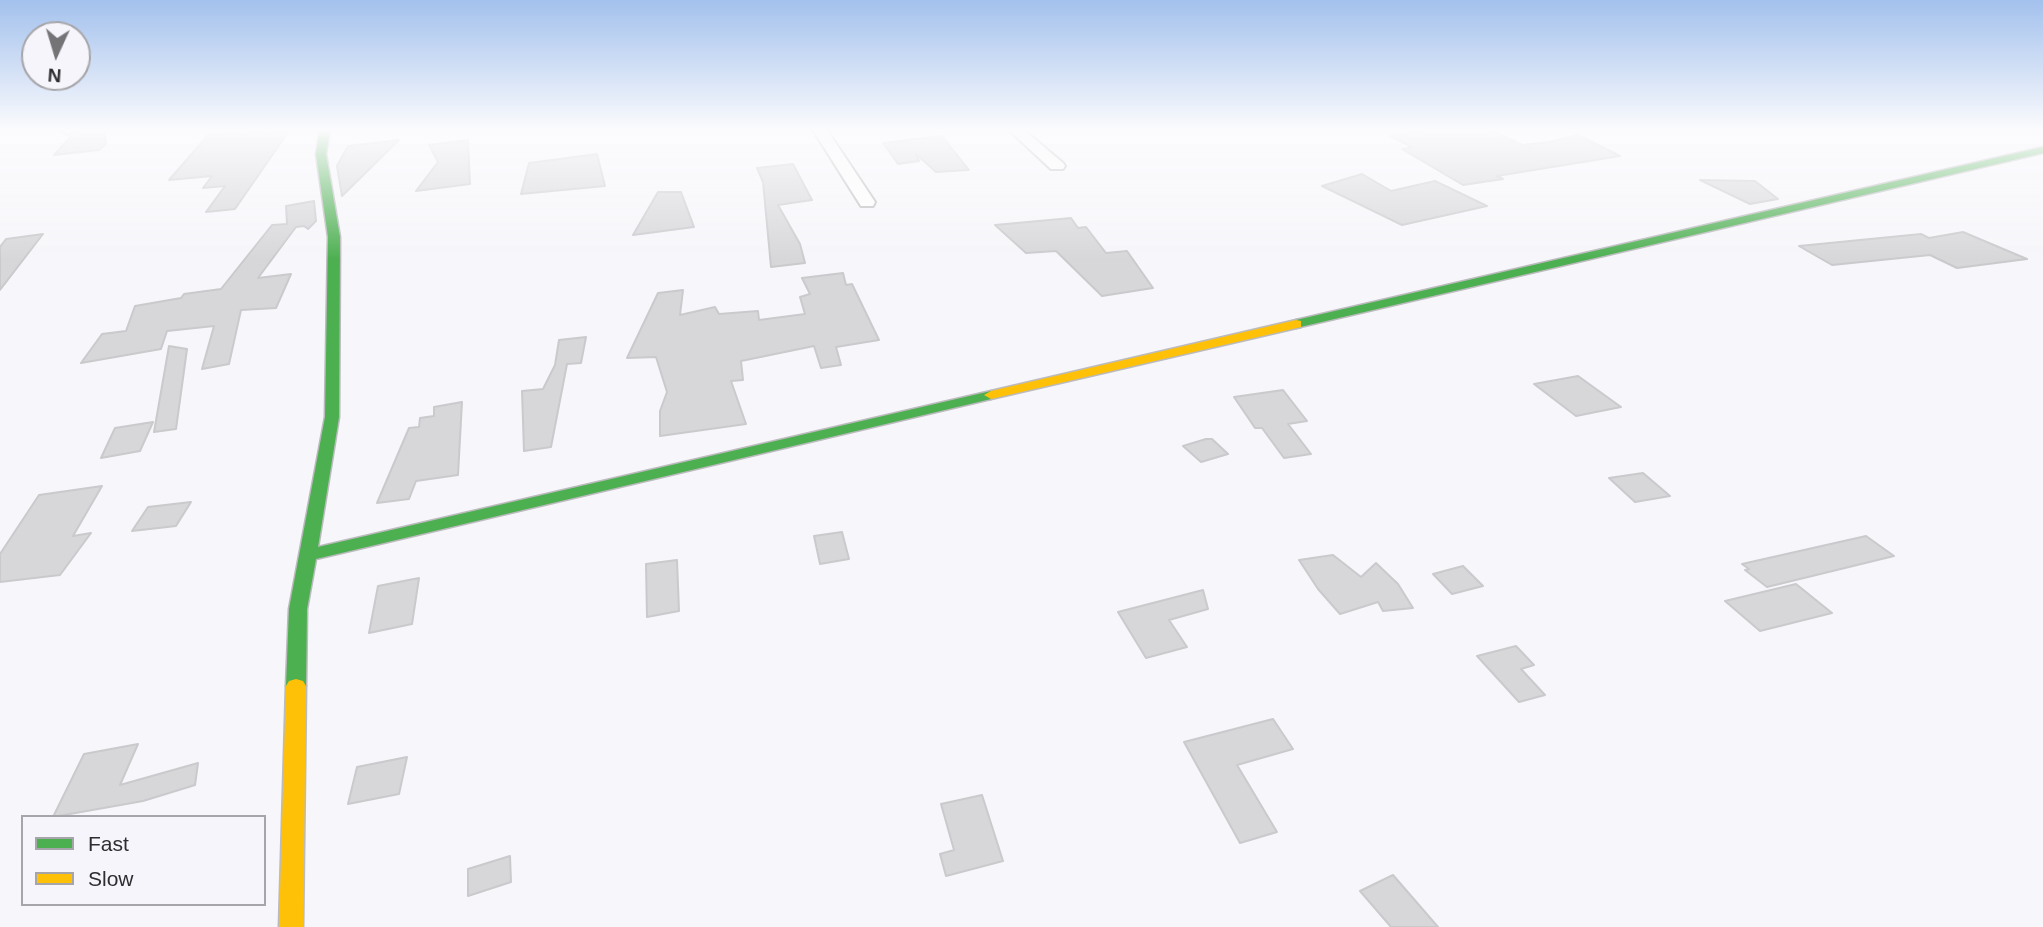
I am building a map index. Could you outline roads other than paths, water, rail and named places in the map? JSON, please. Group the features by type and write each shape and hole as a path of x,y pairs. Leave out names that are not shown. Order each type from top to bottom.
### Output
{"street":[{"path":"291,927 298,610 332,417 334,237 324,173"},
{"path":"848,173 867,202"},
{"path":"308,555 1943,173"}]}
